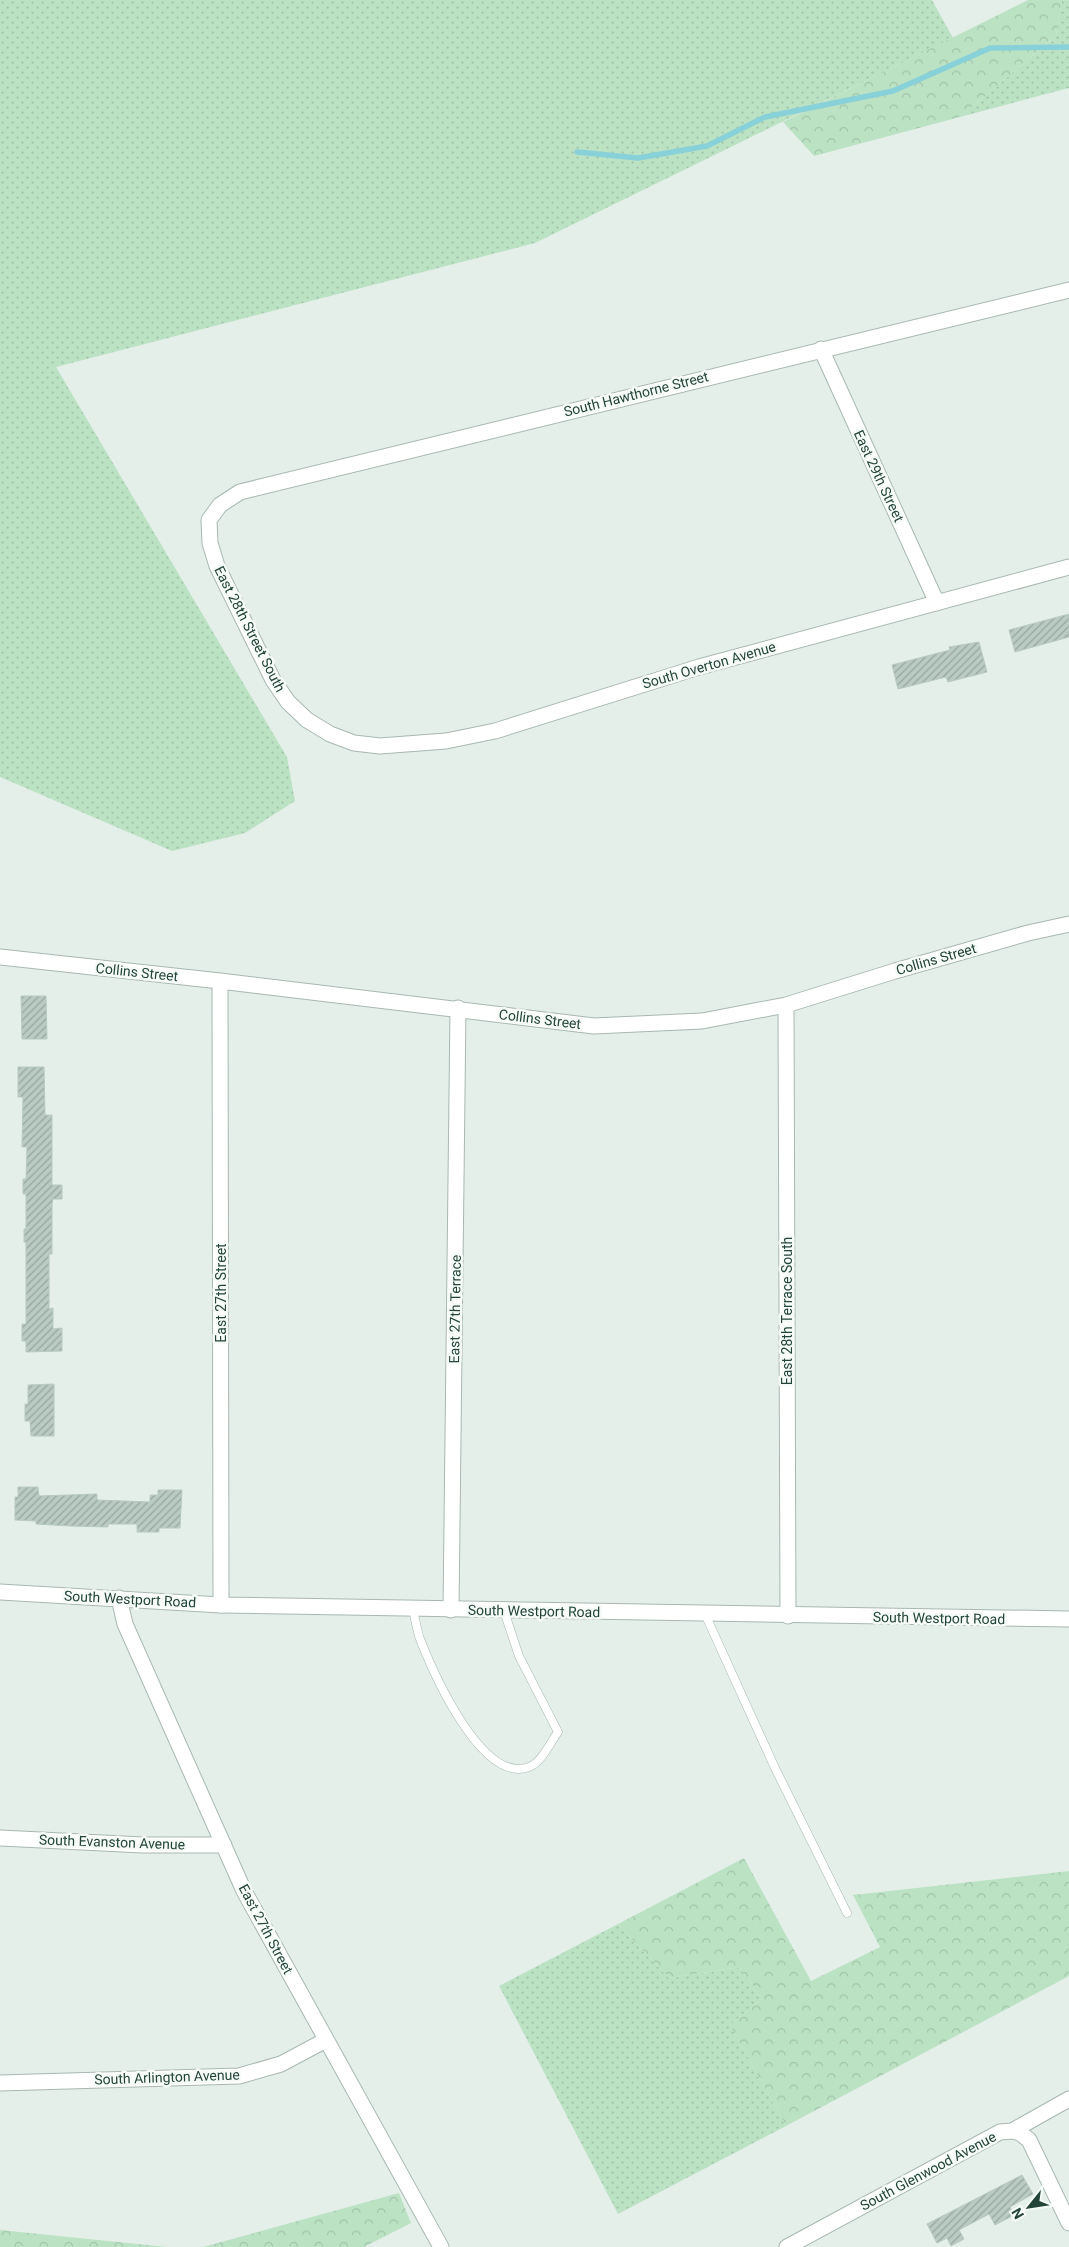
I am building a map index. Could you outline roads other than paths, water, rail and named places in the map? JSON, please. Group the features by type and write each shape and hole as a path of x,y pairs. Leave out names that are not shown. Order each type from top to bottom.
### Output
{"street":[{"name":"South Hawthorne Street","path":"211,515 220,505 240,492 1069,290"},
{"name":"East 29th Street","path":"821,349 937,603"},
{"name":"East 28th Street South","path":"211,515 208,520 210,543 217,566 273,680 288,702 307,720 330,734 347,740"},
{"name":"South Overton Avenue","path":"347,740 380,746 446,741 495,732 699,666 1069,567"},
{"name":"Collins Street","path":"0,957 458,1008 594,1026 621,1026 702,1021 786,1006 895,971 1028,933 1069,924"},
{"name":"East 27th Street","path":"220,981 222,1605"},
{"name":"East 28th Terrace South","path":"786,1006 788,1616"},
{"name":"East 27th Terrace","path":"451,1610 458,1008"},
{"name":"South Westport Road","path":"0,1592 222,1605 788,1616 1069,1619"},
{"name":"East 27th Street","path":"118,1598 125,1624 244,1891 441,2247"},
{"name":"South Evanston Avenue","path":"0,1838 143,1845 224,1845"},
{"name":"South Arlington Avenue","path":"0,2083 239,2076 281,2064 326,2040"},
{"name":"South Glenwood Avenue","path":"787,2247 1000,2132 1012,2132 1069,2099"},
{"path":"1012,2132 1020,2133 1029,2140 1069,2222"}],"lane":[{"path":"413,1609 420,1639 471,1739 495,1760 510,1768 521,1769 531,1766 539,1759 558,1732 519,1656 504,1611"},
{"path":"705,1614 775,1768 847,1913"}],"waterway":[{"path":"577,152 638,158 707,146 765,117 893,91 990,48 1069,47"}]}
